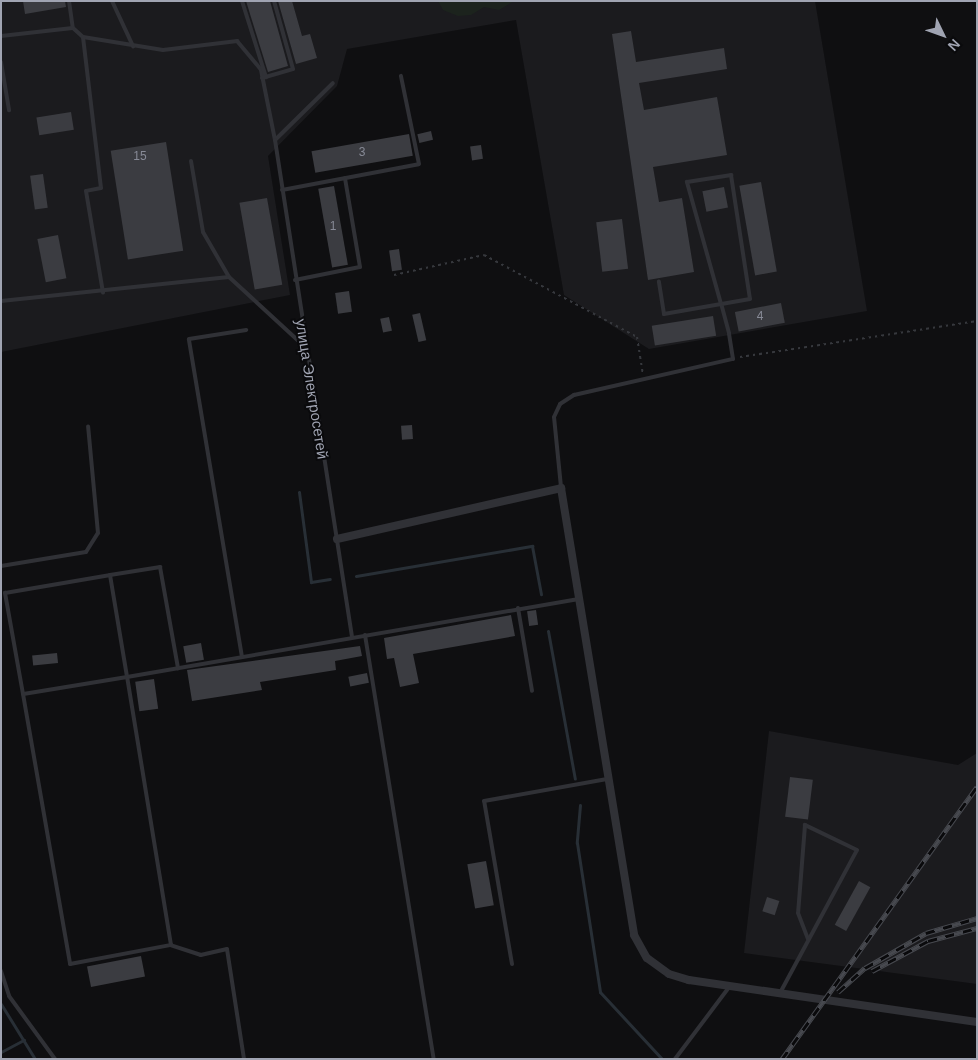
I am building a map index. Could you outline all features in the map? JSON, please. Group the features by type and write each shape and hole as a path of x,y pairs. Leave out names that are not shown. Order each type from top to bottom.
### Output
{"street":[{"path":"337,539 561,488 576,599 634,935 647,958 669,974 730,986 977,1022"}],"lane":[{"path":"69,1 73,28 83,38 163,50 237,40 264,78 293,69 274,1"},
{"path":"112,1 133,46"},
{"name":"улица Электросетей","path":"242,1 264,78 275,140 305,347 352,637"},
{"path":"1,36 73,28"},
{"path":"83,38 101,188 86,191 103,293"},
{"path":"1,62 9,110"},
{"path":"282,190 419,164 402,76"},
{"path":"275,140 333,84"},
{"path":"191,161 202,232 229,277 305,347"},
{"path":"561,488 554,417 560,404 574,395 734,359 721,304 687,182 730,175 750,299 721,304 664,314 659,281"},
{"path":"295,280 360,267 346,178"},
{"path":"1,301 103,293 229,277"},
{"path":"242,657 189,339 246,330"},
{"path":"1,566 86,552 98,533 88,426"},
{"path":"178,668 160,567 5,594 70,964 171,946 201,955 227,949 244,1059"},
{"path":"110,575 171,946"},
{"path":"23,694 576,599"},
{"path":"518,608 532,691"},
{"path":"365,635 434,1059"},
{"path":"512,964 484,802 608,779"},
{"path":"780,993 857,850 805,825 798,913 808,939"},
{"path":"1,971 9,996 55,1059"},
{"path":"675,1059 730,986"}],"path":[{"path":"394,275 484,255 637,336 643,379"},
{"path":"734,359 977,321"}],"shaded area":[{"path":"1,1 815,1 867,311 649,349 564,295 516,20 347,49 337,86 268,156 290,295 1,352"},
{"path":"438,1 514,1 499,10 484,7 471,15 458,16 443,10"},
{"path":"769,731 958,765 977,753 977,984 744,953"}],"building":[{"path":"23,1 65,1 66,7 25,14"},
{"path":"246,1 270,1 288,66 268,72"},
{"path":"278,1 292,1 302,36 310,34 317,58 296,64"},
{"path":"631,31 636,62 724,48 727,69 639,83 644,110 717,97 727,155 653,167 659,202 682,198 694,272 648,280 612,34"},
{"path":"71,112 74,130 39,135 36,117"},
{"path":"431,131 433,140 419,143 417,134"},
{"path":"409,134 413,156 315,173 312,151"},
{"path":"166,142 183,251 128,259 111,151"},
{"path":"481,145 483,159 472,160 470,147"},
{"path":"43,174 48,208 35,209 30,176"},
{"path":"761,182 777,272 755,275 739,186"},
{"path":"334,186 348,265 332,268 318,189"},
{"path":"724,187 728,208 706,212 702,191"},
{"path":"267,198 282,285 255,290 239,203"},
{"path":"622,219 628,269 602,272 596,222"},
{"path":"58,235 66,278 46,282 37,239"},
{"path":"399,249 402,270 392,271 389,250"},
{"path":"349,291 352,312 338,314 335,293"},
{"path":"781,303 785,323 739,332 735,312"},
{"path":"420,313 426,340 419,342 412,315"},
{"path":"713,316 716,336 655,345 652,326"},
{"path":"389,317 392,331 383,333 380,319"},
{"path":"412,425 413,439 402,440 401,426"},
{"path":"536,610 538,625 529,626 527,611"},
{"path":"511,615 515,636 413,654 419,683 400,687 394,658 387,659 384,638"},
{"path":"201,643 204,660 186,663 183,646"},
{"path":"360,646 362,656 335,661 336,670 260,682 262,690 192,701 187,670"},
{"path":"57,653 58,663 33,666 32,656"},
{"path":"367,673 369,683 350,686 348,677"},
{"path":"154,679 158,709 139,711 135,682"},
{"path":"790,777 813,780 808,820 785,817"},
{"path":"486,861 494,905 475,909 467,864"},
{"path":"859,881 870,887 846,931 835,925"},
{"path":"767,897 779,901 775,915 762,911"},
{"path":"141,956 145,977 91,987 87,966"}],"waterway":[{"path":"299,492 311,582 330,579"},
{"path":"356,576 532,546 541,594"},
{"path":"548,631 575,779"},
{"path":"580,805 577,843 600,992 662,1059"},
{"path":"1,1004 35,1059"},
{"path":"1,1052 24,1040"}],"railway":[{"path":"782,1059 977,787"},
{"path":"838,992 865,968 926,933 977,918"},
{"path":"872,971 928,941 977,928"}]}
